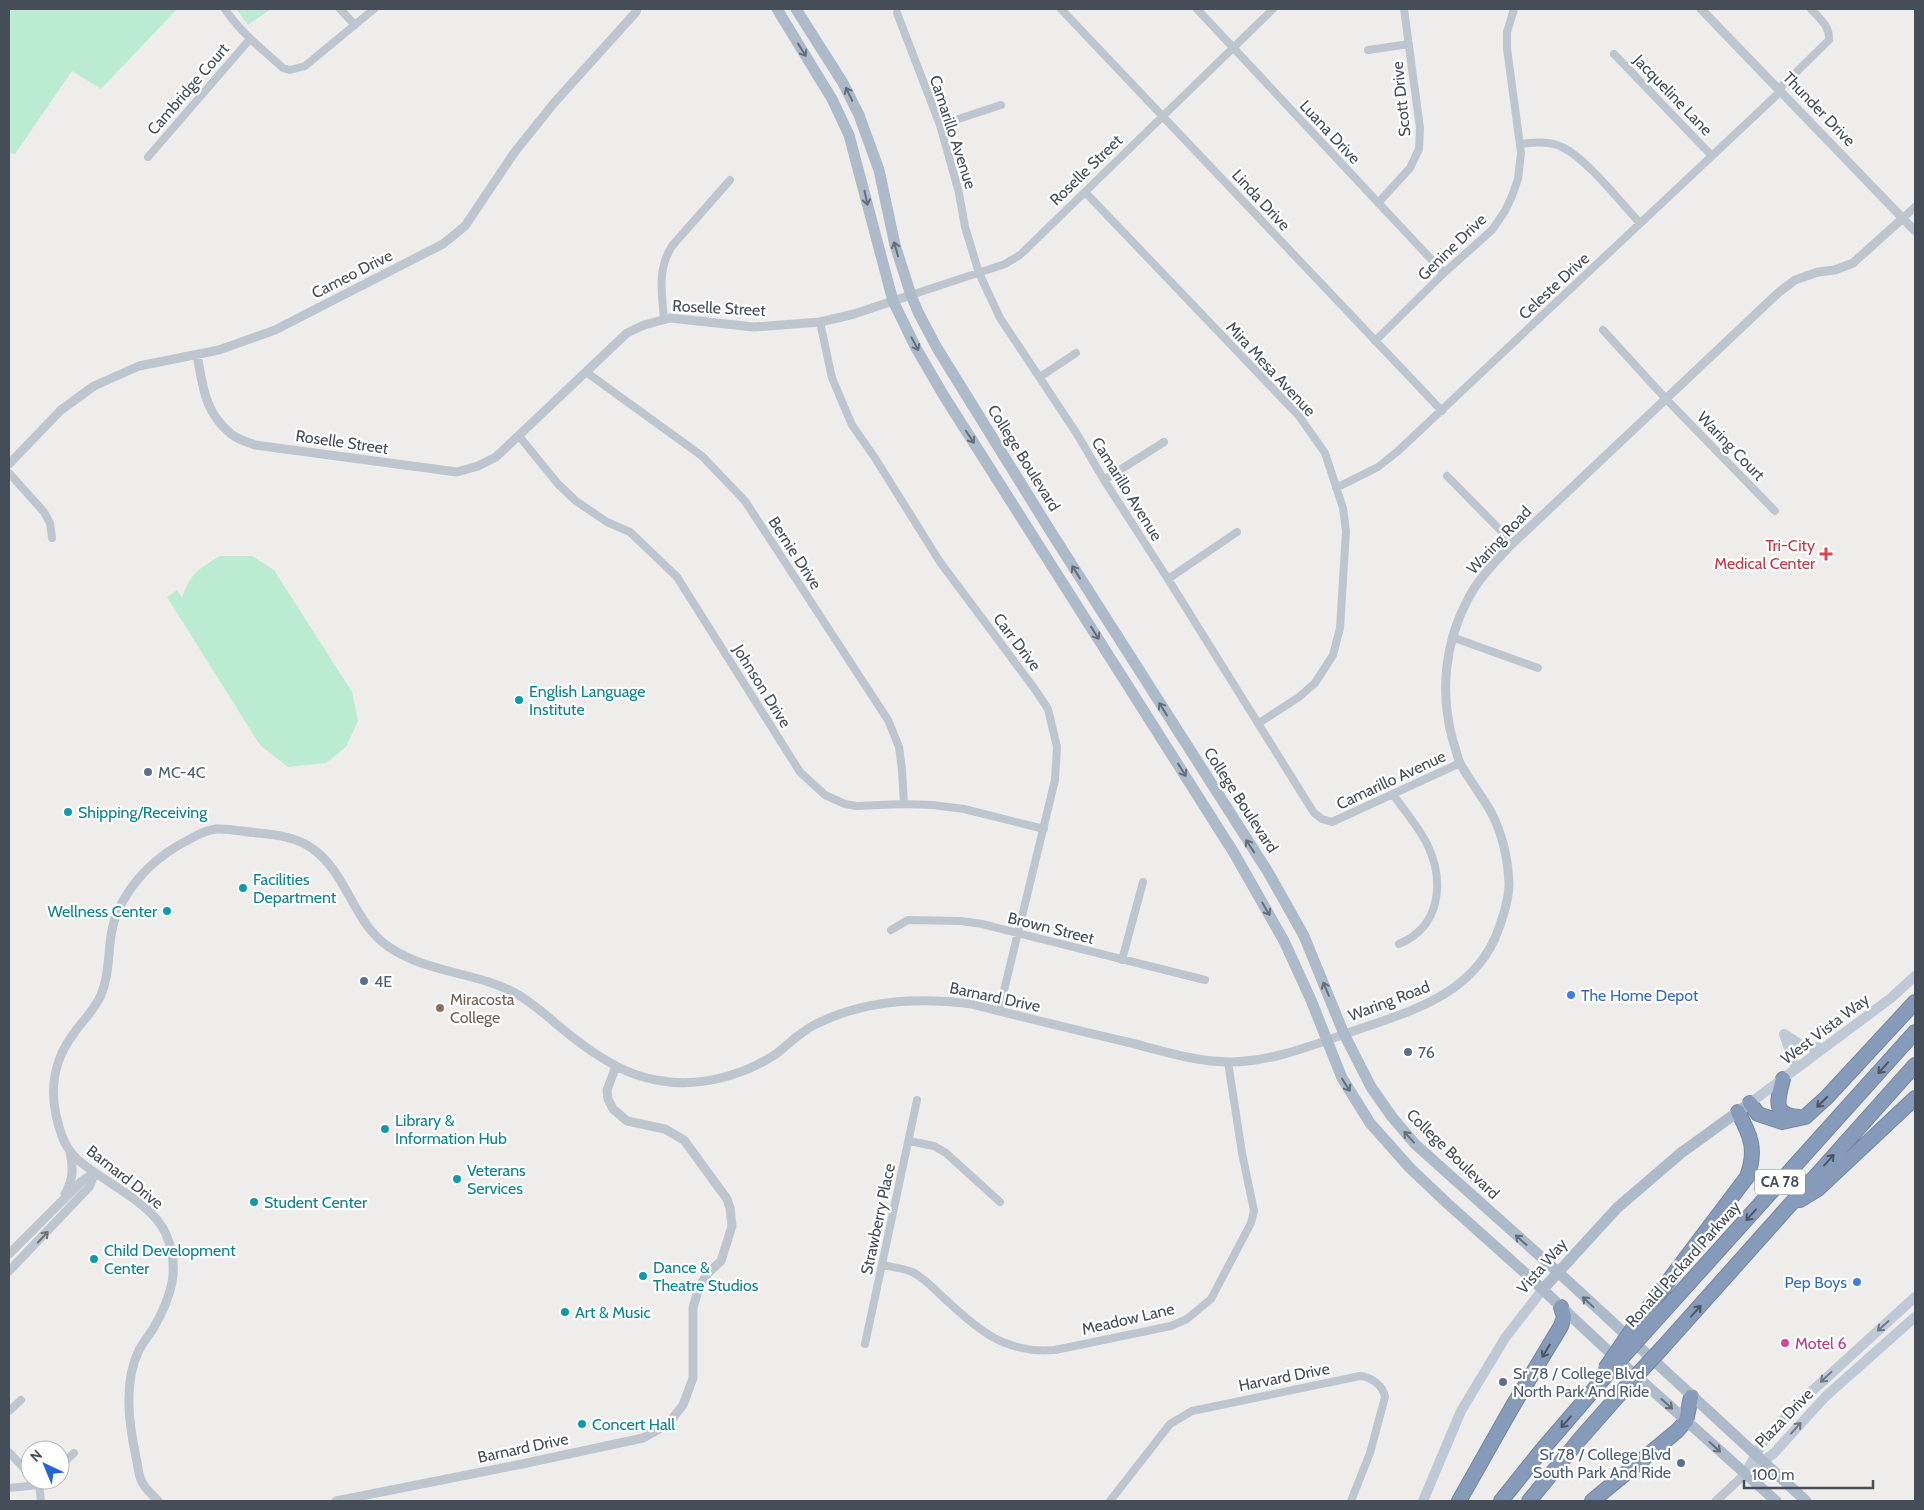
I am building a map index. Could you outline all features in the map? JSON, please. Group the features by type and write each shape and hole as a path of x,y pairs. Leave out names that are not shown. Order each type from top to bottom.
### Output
{"highway":[{"path":"1750,1103 1758,1114 1782,1122 1805,1118 1827,1097 1915,1002"},
{"name":"Ronald Packard Parkway","path":"1501,1501 1641,1328 1915,1032"},
{"name":"CA 78","path":"1529,1501 1580,1439 1915,1066"},
{"path":"1783,1079 1777,1102 1778,1106 1784,1114 1805,1118"},
{"path":"1785,1210 1818,1189 1915,1098"},
{"path":"1641,1328 1747,1176 1752,1163 1753,1148 1748,1130 1738,1112"},
{"path":"1459,1501 1511,1409 1562,1326 1564,1317 1561,1307"},
{"path":"1592,1501 1677,1431 1686,1420 1691,1396"}],"main road":[{"name":"College Boulevard","path":"777,9 832,100 849,135 893,301 944,396 1234,853 1284,941 1342,1078 1370,1123 1389,1147 1448,1204 1776,1501"},
{"name":"College Boulevard","path":"796,9 843,82 859,115 879,170 895,245 911,295 937,348 1062,549 1268,872 1304,936 1344,1034 1371,1087 1392,1117 1415,1144 1558,1272 1758,1459 1806,1501"},
{"name":"West Vista Way","path":"1750,1103 1891,998 1915,976"},
{"path":"1796,1069 1784,1034 1801,1045 1822,1048"},
{"name":"Vista Way","path":"1424,1501 1461,1411 1505,1338 1543,1290 1617,1208 1682,1153 1750,1103"},
{"name":"Plaza Drive","path":"1745,1474 1758,1459 1764,1440 1801,1401 1915,1297"},
{"name":"Plaza Drive","path":"1758,1459 1774,1453 1815,1408 1853,1371 1915,1317"},
{"path":"1851,1354 1854,1357 1853,1371"}],"street":[{"path":"226,9 231,18 250,38 283,68 290,70 305,66 374,9"},
{"path":"340,9 355,25"},
{"name":"Cameo Drive","path":"9,464 62,410 94,386 139,366 218,350 275,330 443,244 465,226 520,146 554,103 637,9"},
{"name":"Linda Drive","path":"1061,9 1442,411"},
{"name":"Luana Drive","path":"1197,9 1444,273"},
{"name":"Roselle Street","path":"197,355 204,396 213,416 231,434 254,446 457,472 478,466 496,457 627,333 644,325 670,318 754,327 820,322 854,314 1005,264 1020,255 1273,9"},
{"name":"Scott Drive","path":"1378,203 1410,168 1419,149 1420,128 1404,9"},
{"name":"Genine Drive","path":"1375,341 1444,273 1492,230 1505,211 1512,196 1518,179 1521,153 1507,48 1508,32 1514,9"},
{"name":"Thunder Drive","path":"1701,9 1915,231"},
{"name":"Celeste Drive","path":"1336,488 1378,467 1398,451 1780,90 1829,40 1827,26 1811,9"},
{"name":"Camarillo Avenue","path":"897,13 940,125 959,193 965,227 979,273 1000,318 1077,434 1104,480 1260,723 1314,812 1322,819 1332,822 1460,763"},
{"name":"Cambridge Court","path":"148,157 250,38"},
{"path":"1368,50 1409,44"},
{"name":"Jacqueline Lane","path":"1614,54 1712,156"},
{"path":"940,125 1001,105"},
{"path":"1520,144 1534,142 1562,146 1584,162 1640,223"},
{"path":"664,320 660,277 666,255 730,180"},
{"name":"Mira Mesa Avenue","path":"1085,192 1299,416 1325,453 1343,508 1346,530 1340,628 1333,655 1315,683 1299,697 1260,723"},
{"name":"Waring Road","path":"1327,1041 1423,1007 1446,994 1474,969 1488,952 1504,914 1509,886 1505,852 1492,813 1460,763 1447,720 1444,687 1452,637 1467,600 1489,569 1513,543 1778,293 1795,280 1854,263 1915,207"},
{"name":"Carr Drive","path":"820,322 832,378 852,425 875,458 940,562 1034,688 1048,710 1057,747 1055,780 999,1011"},
{"name":"Waring Court","path":"1603,330 1666,399 1775,511"},
{"path":"1040,377 1076,353"},
{"name":"Bernie Drive","path":"586,372 702,456 745,501 888,720 899,747 904,804"},
{"name":"Johnson Drive","path":"519,436 558,484 576,501 607,522 630,532 676,577 806,779 825,796 845,804 857,806 933,805 964,810 1044,829"},
{"path":"1104,480 1164,442"},
{"path":"9,473 44,512 50,523 52,538"},
{"path":"1447,476 1513,543"},
{"path":"1168,578 1237,532"},
{"path":"1452,637 1538,668"},
{"path":"1393,794 1427,844 1436,866 1437,895 1433,912 1424,927 1399,944"},
{"name":"Barnard Drive","path":"158,1501 141,1481 132,1438 129,1406 131,1375 138,1353 164,1307 173,1283 171,1251 165,1233 154,1215 95,1173 70,1152 60,1134 52,1097 54,1077 61,1054 72,1035 90,1013 101,995 106,977 116,914 131,887 143,873 178,845 202,833 216,829 283,836 313,848 328,862 338,876 360,917 389,947 417,962 493,984 514,993 541,1010 576,1040 616,1066 636,1076 658,1081 708,1082 756,1066 776,1054 812,1025 840,1013 913,1000 944,1000 999,1011 1189,1057 1228,1062 1263,1060 1327,1041"},
{"path":"1122,960 1143,882"},
{"name":"Brown Street","path":"891,930 908,920 961,921 982,924 1205,980"},
{"name":"Meadow Lane","path":"882,1265 912,1272 926,1282 970,1323 992,1339 1009,1345 1038,1351 1055,1350 1171,1326 1187,1319 1211,1299 1251,1223 1254,1211 1242,1153 1228,1062"},
{"name":"Barnard Drive","path":"336,1501 529,1463 642,1438 668,1424 683,1405 693,1378 693,1308 699,1287 708,1273 721,1261 732,1226 730,1208 721,1192 684,1140 665,1129 627,1121 613,1109 608,1099 607,1090 616,1066"},
{"name":"Strawberry Place","path":"865,1344 917,1100"},
{"path":"909,1140 934,1146 946,1152 1000,1202"},
{"path":"58,1206 72,1181 73,1171 70,1152"},
{"path":"9,1254 82,1181 95,1173"},
{"path":"9,1271 88,1187 95,1173"},
{"name":"Harvard Drive","path":"1110,1501 1170,1424 1192,1411 1360,1376 1370,1377 1384,1391 1384,1397 1370,1453 1351,1501"},
{"path":"9,1411 21,1400"},
{"path":"9,1452 20,1464"},
{"path":"70,1457 74,1453"},
{"path":"1716,1501 1745,1474"}],"green space":[{"path":"9,9 177,9 101,89 72,71 15,154 9,152"},
{"path":"236,9 271,9 248,25"},
{"path":"220,556 252,556 274,570 352,692 358,721 346,747 326,763 288,767 260,745 167,597 177,590 182,598 192,577"}],"place":[{"name":"Tri-City Medical Center","path":"1826,554"},
{"name":"English Language Institute","path":"519,700"},
{"name":"MC-4C","path":"148,772"},
{"name":"Shipping/Receiving","path":"68,812"},
{"name":"Facilities Department","path":"243,888"},
{"name":"Wellness Center","path":"167,911"},
{"name":"4E","path":"364,981"},
{"name":"The Home Depot","path":"1571,995"},
{"name":"Miracosta College","path":"440,1008"},
{"name":"76","path":"1408,1052"},
{"name":"Library & Information Hub","path":"385,1129"},
{"name":"Veterans Services","path":"457,1179"},
{"name":"Student Center","path":"254,1202"},
{"name":"Child Development Center","path":"94,1259"},
{"name":"Dance & Theatre Studios","path":"643,1276"},
{"name":"Pep Boys","path":"1857,1282"},
{"name":"Art & Music","path":"565,1312"},
{"name":"Motel 6","path":"1785,1343"},
{"name":"Sr 78 / College Blvd North Park And Ride","path":"1503,1382"},
{"name":"Concert Hall","path":"582,1424"},
{"name":"Sr 78 / College Blvd South Park And Ride","path":"1681,1463"}]}
